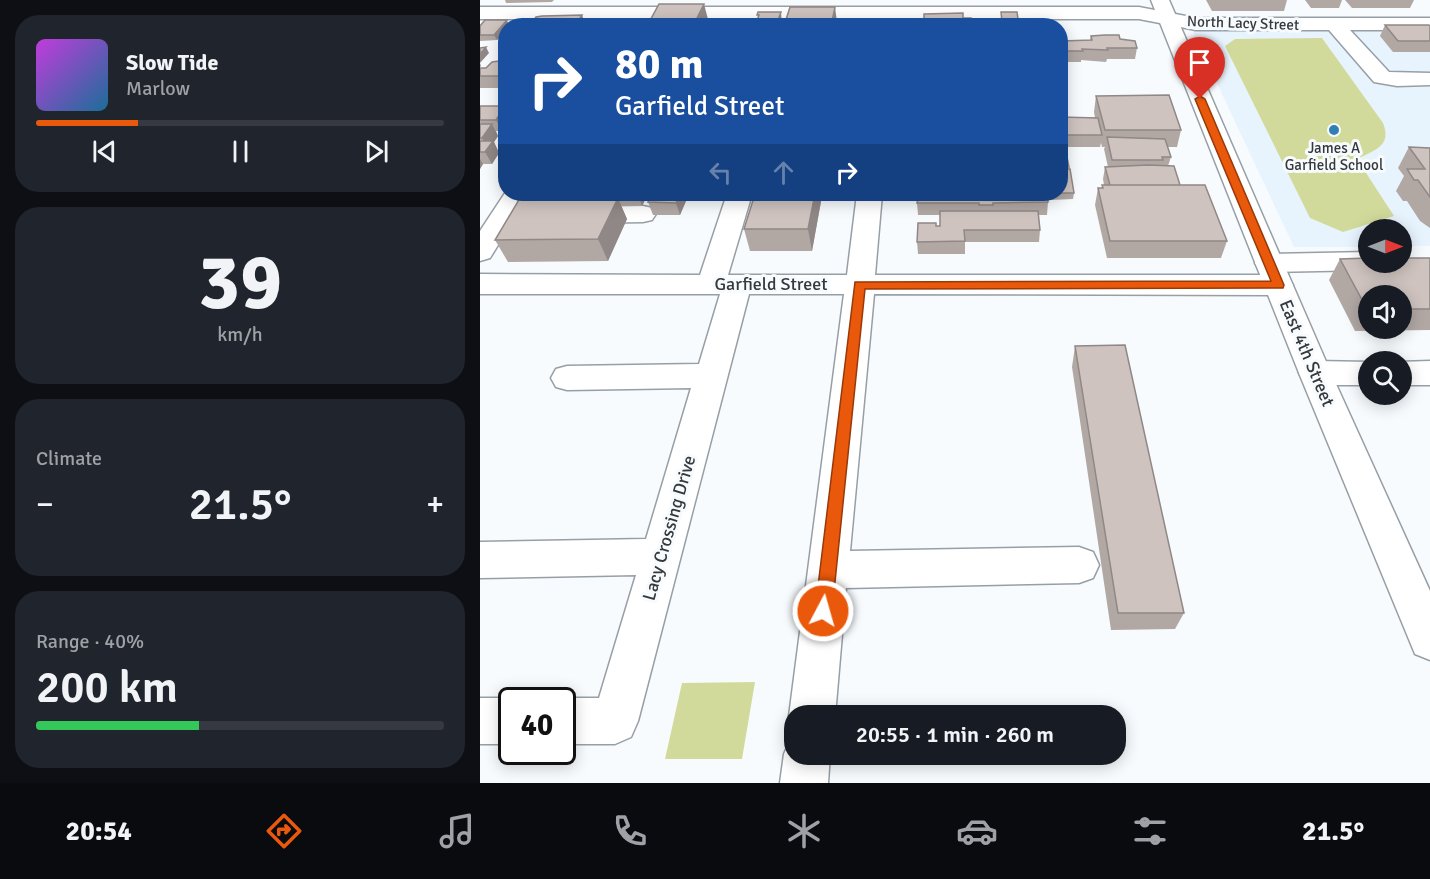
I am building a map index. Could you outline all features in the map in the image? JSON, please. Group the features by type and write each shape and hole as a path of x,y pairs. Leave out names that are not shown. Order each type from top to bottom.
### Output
{"street":[{"path":"1296,8 1308,25"},
{"name":"North Lacy Street","path":"761,18 890,12 1139,13 1163,9 1196,24 1430,24"},
{"name":"East 4th Street","path":"1163,9 1315,373 1430,639"},
{"name":"North Lacy Street","path":"480,12 630,13 722,18"},
{"path":"1335,25 1382,77 1397,80 1430,80"},
{"name":"Lacy Crossing Drive","path":"576,721 615,721 711,376 738,201"},
{"path":"813,705 869,201"},
{"path":"480,252 510,205 643,214"},
{"name":"Garfield Street","path":"480,284 860,285 1274,274 1358,262"},
{"path":"1315,373 1358,373"},
{"path":"1412,373 1430,373"},
{"path":"567,378 711,376"},
{"path":"480,560 660,558"},
{"path":"828,570 1080,566"},
{"path":"480,721 498,721"},
{"path":"804,783 806,765"}],"shaded area":[{"name":"James A Garfield School","path":"1430,29 1430,246 1412,246 1412,219 1358,219 1358,247 1294,247 1192,30"}],"green space":[{"path":"1322,38 1383,123 1385,137 1383,142 1370,153 1357,159 1394,216 1384,219 1358,219 1358,227 1343,232 1310,218 1225,46 1235,39"},
{"path":"755,682 742,759 665,759 682,683"}],"building":[{"path":"659,4 704,4 697,18 651,18"},
{"path":"790,7 835,7 833,18 787,18"},
{"path":"758,12 781,12 779,18 758,18 759,15 757,15"},
{"path":"1001,12 1017,12 1018,18 1002,18"},
{"path":"963,13 963,18 924,18 924,14"},
{"path":"582,15 580,18 535,18"},
{"path":"485,20 498,20 498,30 494,35 480,35 480,26"},
{"path":"1385,25 1429,25 1430,41 1398,41"},
{"path":"1119,35 1120,39 1135,41 1137,48 1068,51 1068,41 1092,40 1091,36"},
{"path":"498,61 498,76 480,76 480,68 486,68 492,62"},
{"path":"1169,95 1181,130 1105,130 1096,96"},
{"path":"480,106 498,106 496,120 480,120"},
{"path":"1068,117 1098,118 1102,135 1068,135"},
{"path":"480,124 492,124 482,138 480,138"},
{"path":"1107,137 1165,139 1171,157 1162,157 1163,160 1112,160"},
{"path":"480,141 493,141 485,152 480,152"},
{"path":"1409,147 1430,148 1430,197 1407,169 1425,169"},
{"path":"1174,166 1180,185 1110,185 1105,167"},
{"path":"1068,169 1070,169 1074,193 1068,193"},
{"path":"1102,185 1205,185 1227,241 1110,241 1098,188 1103,188"},
{"path":"518,201 617,201 598,239 495,240"},
{"path":"648,201 677,201 676,203"},
{"path":"753,201 814,201 808,229 744,229"},
{"path":"917,201 1048,202 993,203 993,205 917,203"},
{"path":"940,211 1038,211 1040,230 964,230 965,241 917,242 918,223 936,223 936,226 940,226"},
{"path":"1358,258 1358,273 1412,273 1412,258 1430,258 1430,309 1412,309 1412,285 1358,285 1358,292 1340,259"},
{"path":"1125,345 1184,613 1118,613 1075,346"}],"place":[{"name":"James A Garfield School","path":"1334,130"}],"route":[{"path":"823,611 860,285 1278,285 1200,99"}]}
